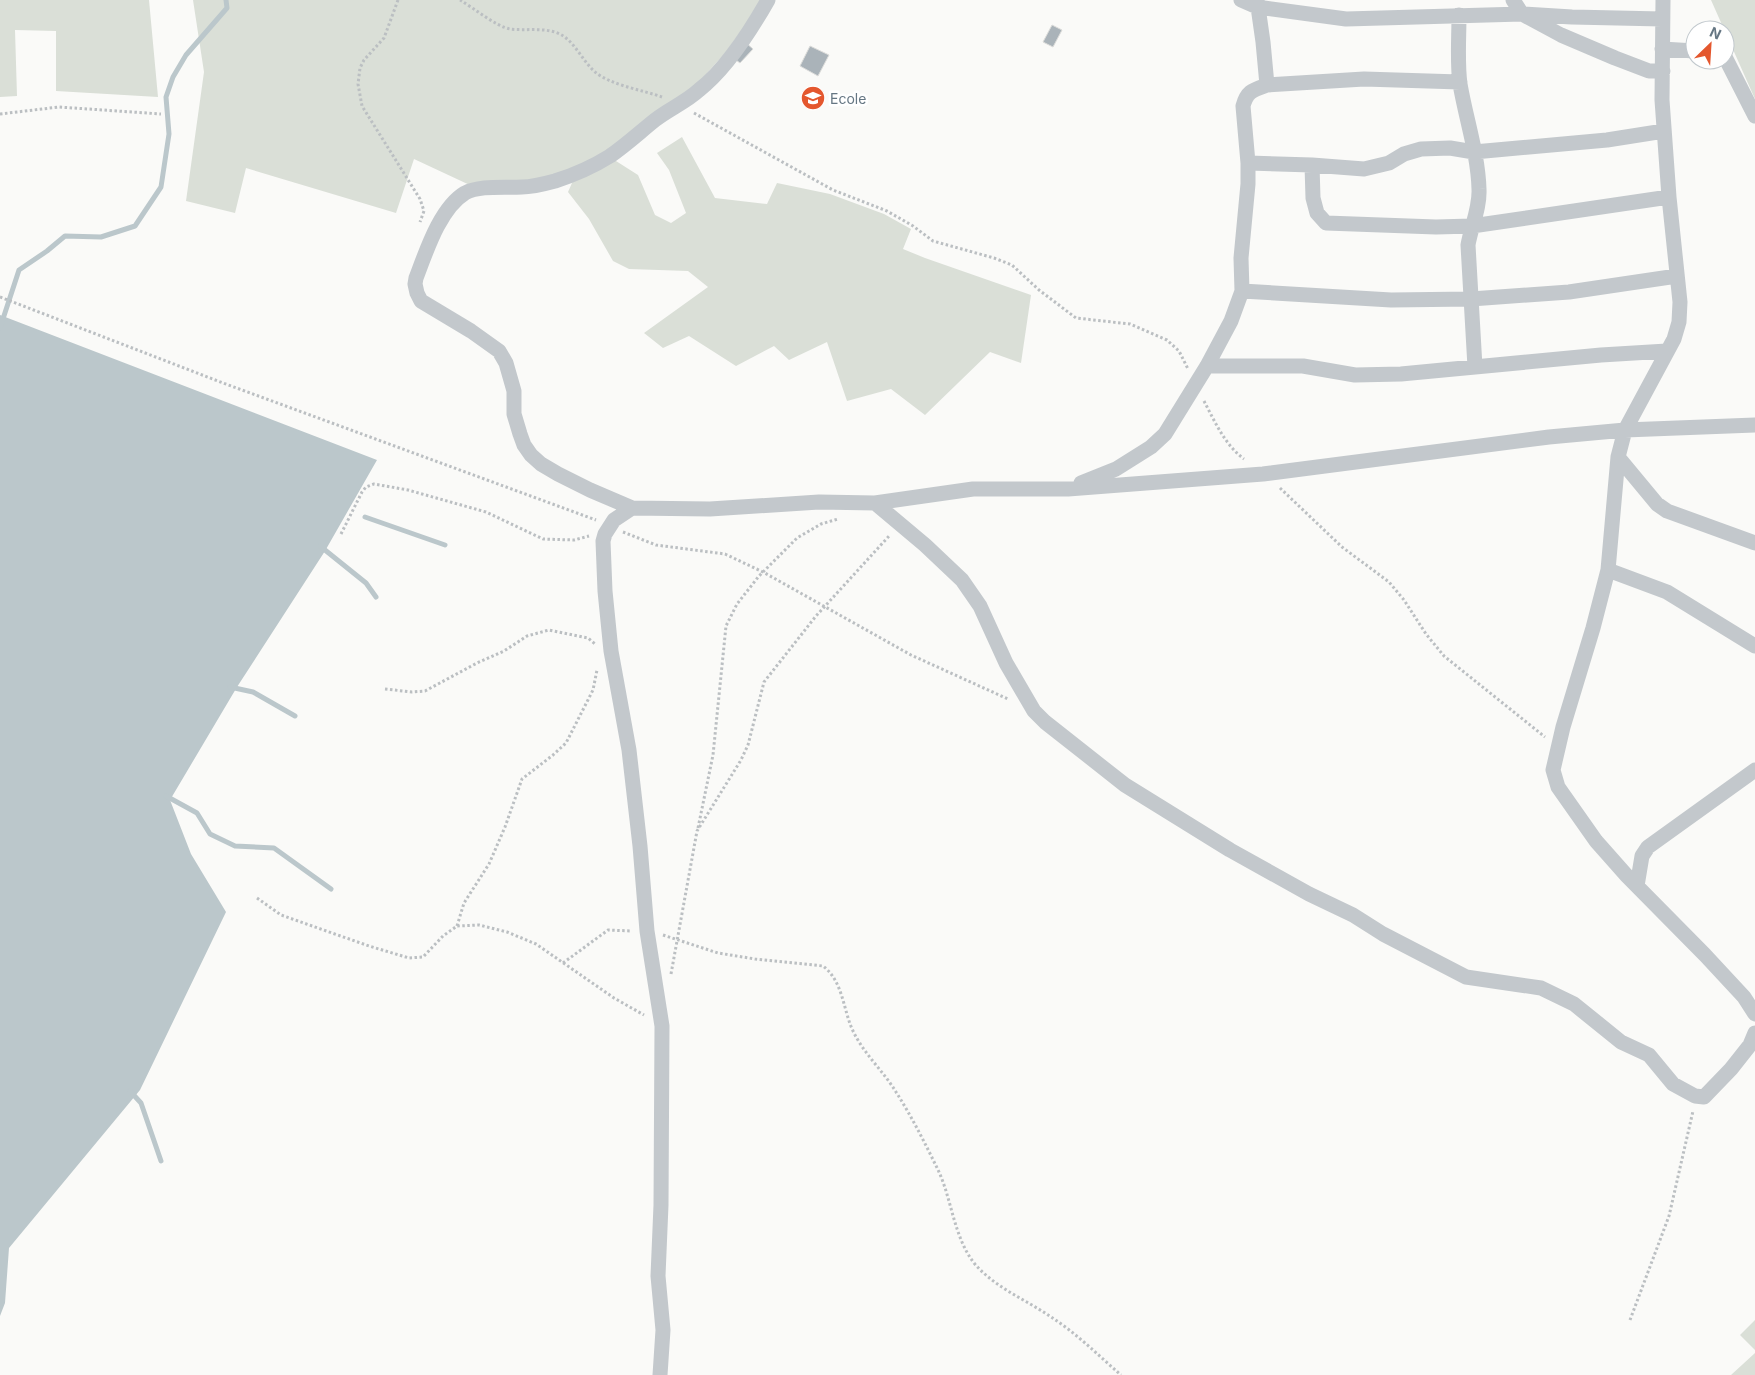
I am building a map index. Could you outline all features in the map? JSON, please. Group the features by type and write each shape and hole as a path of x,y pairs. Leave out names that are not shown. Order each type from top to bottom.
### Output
{"street":[{"path":"768,0 756,21 715,77 698,92 657,119 600,162 557,180 524,187 475,189 464,194 446,214 436,229 416,278 415,284 422,301 471,331 499,352 506,363 514,391 514,414 520,434 524,445 531,455 541,464 590,490 632,508 710,508 819,502 875,503 973,489 1068,489 1263,474 1321,468 1486,444 1625,430 1755,424"},
{"path":"1241,0 1346,19 1522,14 1662,19"},
{"path":"1513,0 1522,14 1561,35 1649,71 1663,71"},
{"path":"1663,0 1662,100 1669,197 1680,302 1679,322 1674,339 1625,430 1618,457 1608,570 1593,628 1562,727 1554,770 1558,787 1596,841 1744,997 1755,1014"},
{"path":"1257,3 1267,85"},
{"path":"1459,15 1460,82 1480,190 1468,245 1475,367"},
{"path":"1662,50 1685,51"},
{"path":"1732,70 1754,113"},
{"path":"1068,489 1116,469 1151,447 1165,434 1196,386 1231,321 1242,291 1242,258 1248,184 1243,106 1245,98 1250,92 1267,85 1364,79 1460,82"},
{"path":"1248,163 1364,169 1389,163 1404,154 1421,149 1450,148 1474,152 1607,140 1664,131"},
{"path":"1312,165 1313,198 1317,213 1326,223 1436,227 1472,226 1669,197"},
{"path":"1242,291 1392,300 1471,298 1569,292 1677,276"},
{"path":"1207,366 1303,366 1354,375 1401,374 1601,355 1667,351"},
{"path":"1618,457 1657,504 1667,511 1755,543"},
{"path":"875,503 925,545 962,580 980,606 1006,663 1034,711 1045,722 1125,785 1230,850 1466,977 1541,988 1574,1004 1621,1042 1649,1055 1673,1084 1686,1092 1704,1097 1731,1070 1750,1045 1755,1033"},
{"path":"632,508 605,524 603,541 605,591 611,651 629,750 647,931 662,1026 661,1205 658,1276 663,1330 660,1375"},
{"path":"1608,570 1668,592 1755,646"},
{"path":"1637,886 1642,856 1648,847 1755,770"}],"path":[{"path":"398,0 384,38 364,60 360,68 358,84 362,106 420,199 424,211 419,227"},
{"path":"460,0 510,29 550,31 560,35 570,42 595,72 607,79 667,98 678,106 712,122 833,190 887,211 913,226 933,241 1012,265 1039,290 1076,318 1130,324 1167,340 1179,350 1222,435 1238,455 1263,474 1342,547 1389,582 1444,656 1558,748"},
{"path":"0,114 59,107 161,114"},
{"path":"0,297 223,383 605,524 656,545 725,554 764,572 911,655 1034,711"},
{"path":"341,534 366,487 374,484 408,490 486,512 544,539 574,540 595,535 605,524"},
{"path":"697,831 713,755 726,626 737,604 764,572 797,538 822,524 841,518"},
{"path":"385,689 412,692 425,690 504,651 527,636 549,630 588,638 601,650 611,651"},
{"path":"457,926 464,903 489,864 505,827 522,779 566,743 593,690 598,666"},
{"path":"564,962 608,930 647,931 677,938 718,953 823,966 836,979 847,1017 855,1036 896,1091 939,1172 948,1194 962,1244 974,1262 994,1283 1052,1317 1121,1375"},
{"path":"1630,1320 1669,1216 1687,1135 1698,1096"}],"shaded area":[{"path":"0,0 149,0 158,97 56,91 56,31 15,30 17,96 0,97"},
{"path":"193,0 763,0 726,52 688,94 605,154 638,175 655,215 671,223 686,213 669,170 657,153 682,137 715,198 767,204 777,183 830,194 884,214 911,229 903,249 1031,295 1021,363 990,352 925,415 891,389 847,401 827,342 789,360 774,346 736,366 689,336 663,348 644,333 708,287 688,271 629,269 613,261 589,219 568,192 580,165 557,177 474,187 414,159 396,213 246,168 235,213 186,201 204,72"},
{"path":"1711,0 1755,0 1755,99 1735,54 1735,20 1720,20"},
{"path":"0,315 377,460 325,551 237,687 170,800 191,854 226,912 140,1090 9,1248 5,1303 0,1316"},
{"path":"1755,1320 1755,1350 1740,1335"},
{"path":"1755,1353 1755,1375 1731,1375"}],"building":[{"path":"1052,25 1062,30 1053,47 1043,42"},
{"path":"745,42 753,49 740,63 732,57"},
{"path":"810,46 829,55 818,76 800,66"}],"waterway":[{"path":"0,328 19,270 65,236 101,237 135,226 161,187 169,134 166,97 173,77 186,55 227,8 226,0"},
{"path":"365,517 445,545"},
{"path":"320,546 366,583 376,597"},
{"path":"230,687 253,692 295,716"},
{"path":"166,796 197,813 210,834 235,846 274,848 331,889"},
{"path":"130,1091 141,1103 161,1161"}],"place":[{"name":"Ecole","path":"813,98"}]}
